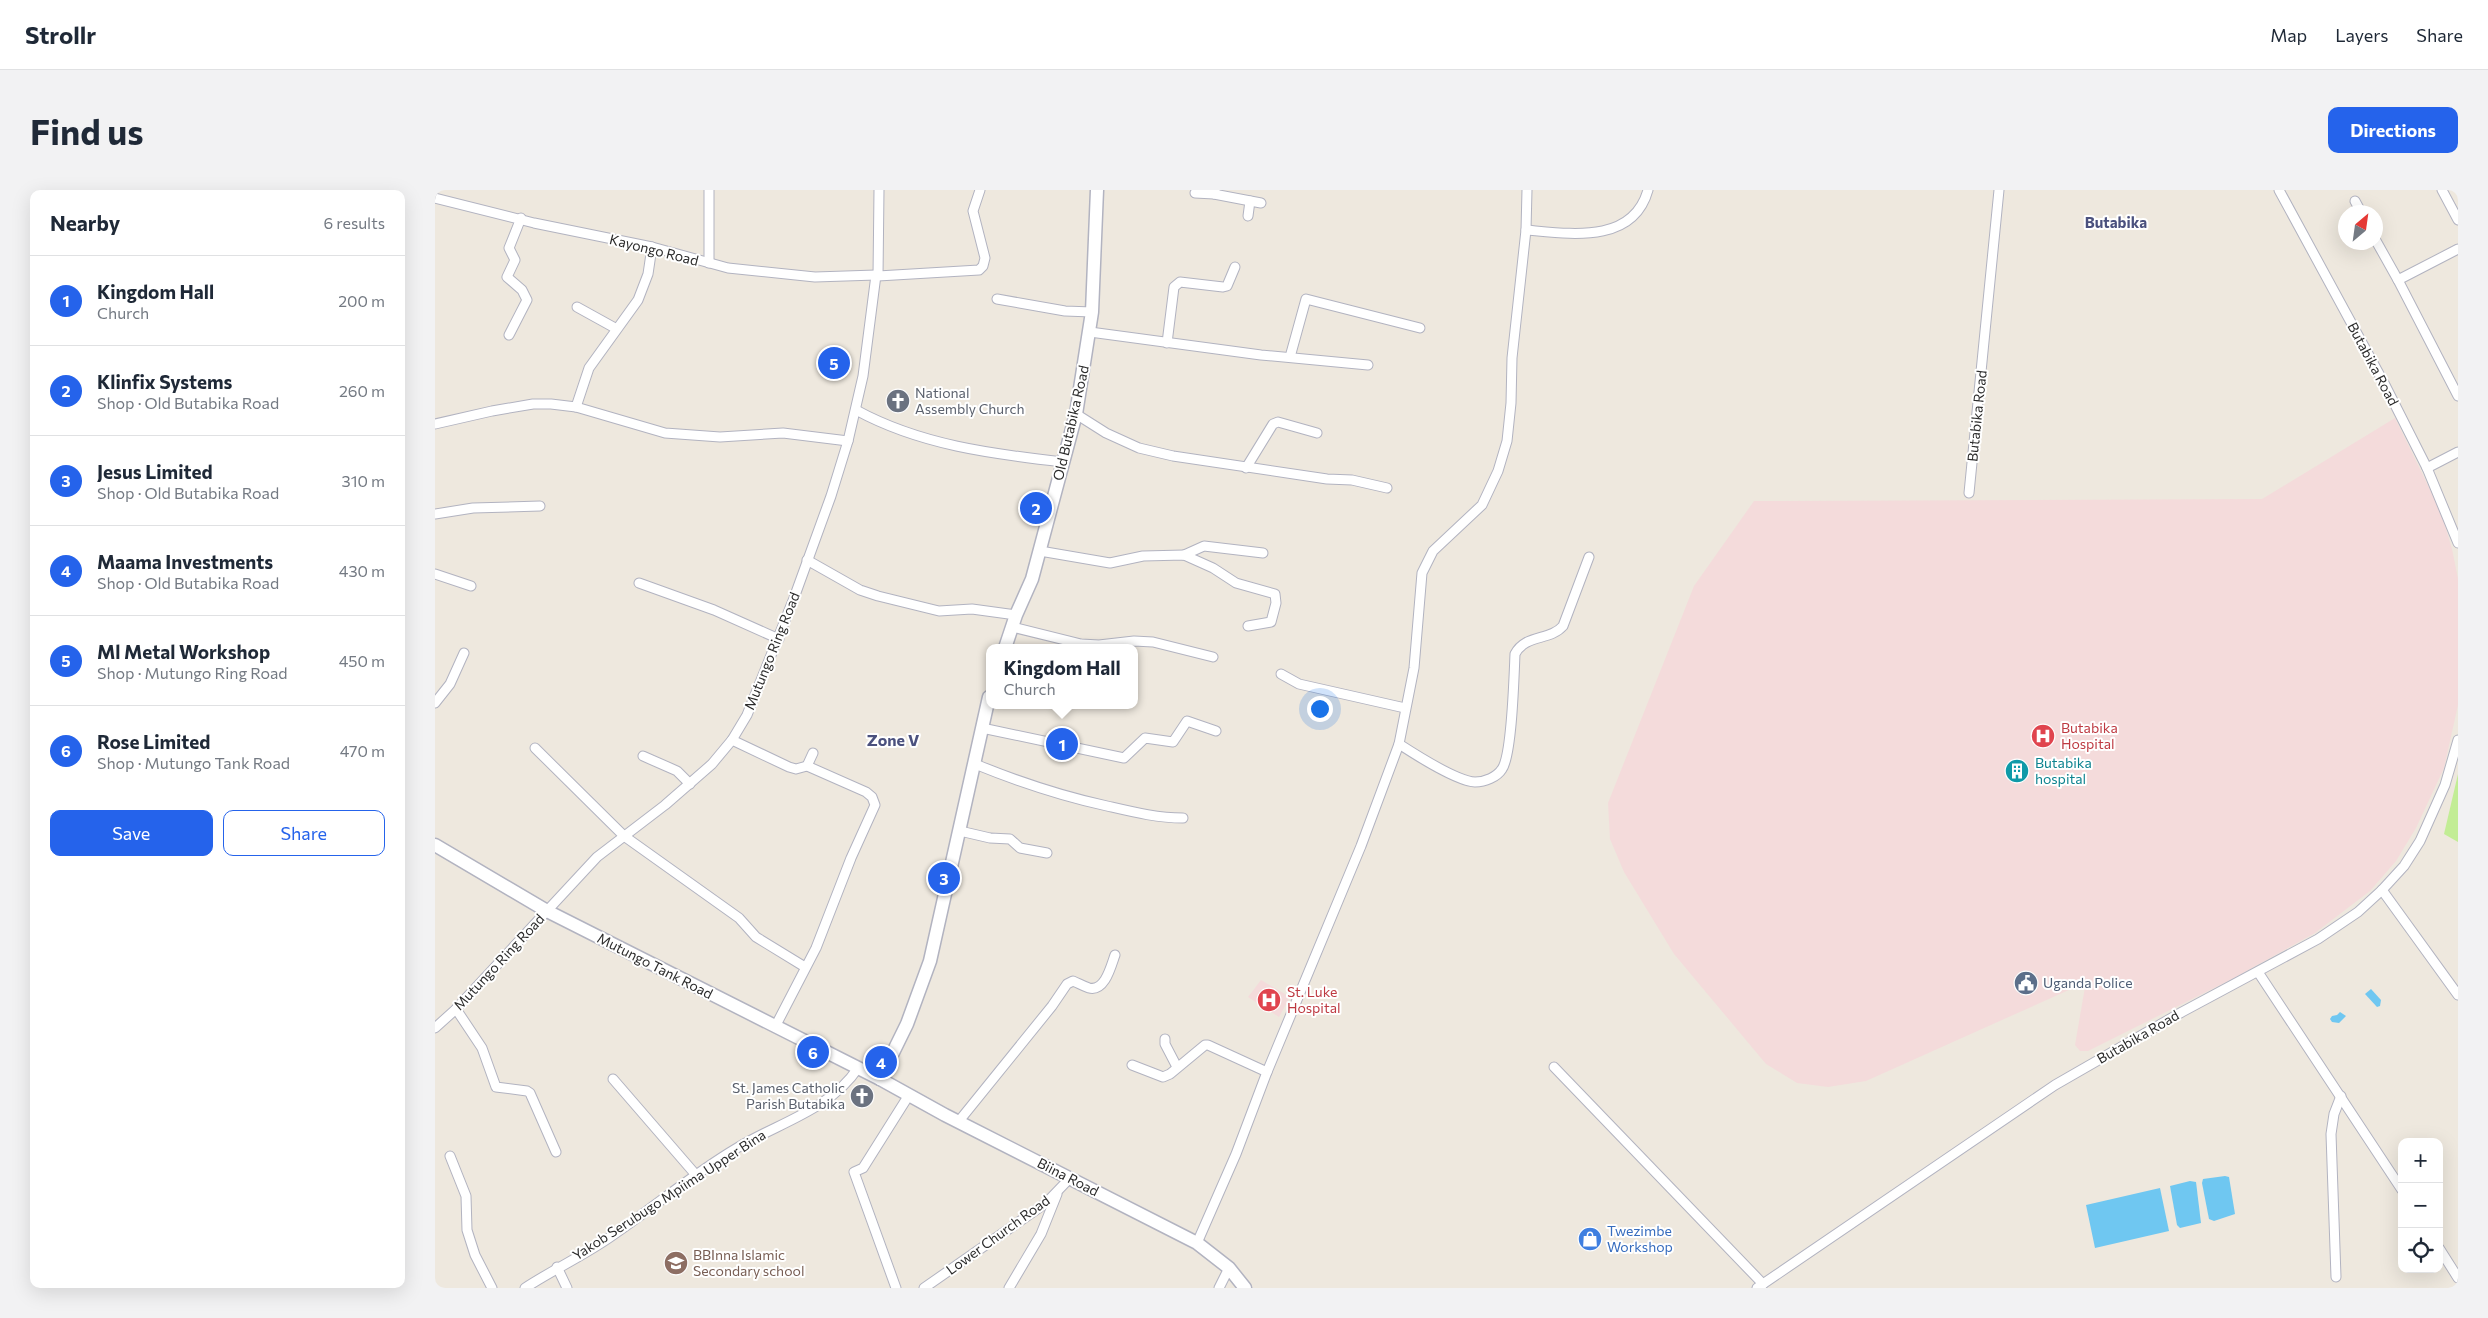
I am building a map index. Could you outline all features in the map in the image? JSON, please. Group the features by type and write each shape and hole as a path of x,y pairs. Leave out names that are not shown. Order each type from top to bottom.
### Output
{"main road":[{"name":"Old Butabika Road","path":"1006,644 1032,579 1076,414 1093,312 1097,190"},
{"path":"880,1078 907,1024 925,978 987,709"},
{"name":"Mutungo Tank Road","path":"435,845 547,911 880,1078"},
{"name":"Biina Road","path":"880,1078 909,1095 1197,1243 1229,1268 1245,1288"}],"street":[{"path":"709,190 709,263"},
{"name":"Mutungo Ring Road","path":"435,1028 456,1009 597,857 690,784 712,764 731,740 759,690 831,496 856,410 877,276 879,190"},
{"name":"Kayongo Road","path":"435,198 652,247 727,268 793,276 877,276 979,270 983,266 985,258 973,210 980,190"},
{"path":"1197,1243 1236,1154 1267,1072 1361,846 1399,744 1414,668 1422,573 1433,552 1482,505 1491,489 1507,441 1512,358 1526,230 1527,190"},
{"path":"1526,230 1604,232 1623,226 1637,215 1648,190"},
{"name":"Butabika Road","path":"1969,492 1999,190"},
{"name":"Butabika Road","path":"2279,190 2385,385 2427,468 2458,543"},
{"path":"2442,190 2458,220"},
{"path":"1195,193 1215,192 1261,203"},
{"path":"1248,216 1251,201"},
{"path":"2355,201 2357,205"},
{"path":"509,335 527,300 522,290 507,277 515,260 509,248 521,218"},
{"path":"576,407 589,368 615,328 638,300 648,274 652,247"},
{"path":"2398,280 2458,249"},
{"path":"2381,250 2458,396"},
{"path":"1167,343 1173,287 1180,282 1227,286 1235,267"},
{"path":"997,299 1065,311 1093,312"},
{"path":"1290,357 1306,299 1420,328"},
{"path":"577,307 615,328"},
{"path":"1090,332 1167,343 1368,365"},
{"path":"435,424 533,404 576,407 665,433 720,437 783,433 848,441"},
{"path":"856,410 878,422 941,443 987,453 1063,462"},
{"path":"1076,414 1106,433 1139,448 1173,456 1246,468 1327,479 1352,480 1387,488"},
{"path":"1246,468 1273,424 1278,422 1317,433"},
{"path":"2427,468 2458,452"},
{"path":"435,514 473,508 540,506"},
{"path":"1040,551 1110,563 1143,556 1184,554 1204,546 1263,553"},
{"path":"1184,554 1213,568 1236,583 1275,594 1276,603 1271,622 1248,626"},
{"path":"1399,744 1430,763 1467,780 1485,781 1498,774 1507,759 1515,654 1524,642 1558,632 1563,626 1589,557"},
{"path":"807,560 860,590 878,596 939,610 972,609 1081,644"},
{"path":"435,574 471,586"},
{"path":"639,583 714,610 779,639"},
{"path":"1108,644 1133,641 1153,642 1213,657"},
{"path":"435,703 450,684 464,653"},
{"path":"1281,674 1299,684 1405,708"},
{"path":"983,728 1124,758 1145,738 1173,742 1187,721 1216,731"},
{"path":"731,740 789,768 796,769 807,766 866,792 872,797 875,805 851,858 827,922 775,1027"},
{"name":"Butabika Road","path":"1760,1286 2055,1085 2182,1012 2319,939 2358,912 2404,866 2434,813 2445,785 2458,740"},
{"path":"535,748 624,836 739,918 756,937 805,967"},
{"path":"807,766 813,753"},
{"path":"643,756 677,770 690,784"},
{"path":"975,764 1021,783 1068,798 1146,815 1183,818"},
{"path":"960,831 990,838 1010,839 1020,848 1047,853"},
{"path":"2382,890 2458,995"},
{"path":"959,1121 1052,1006 1067,984 1073,981 1089,988 1096,988 1103,982 1115,955"},
{"path":"2257,972 2398,1184"},
{"path":"456,1009 482,1048 496,1087 530,1093 556,1152"},
{"path":"1165,1039 1165,1044 1177,1067"},
{"path":"1132,1065 1163,1077 1170,1074 1205,1045 1208,1045 1267,1072"},
{"path":"1554,1067 1760,1286"},
{"name":"Yakob Serubugo Mpiima Upper Bina","path":"525,1288 557,1267 614,1235 696,1175 736,1149 826,1101 849,1081 858,1068"},
{"path":"613,1079 696,1175"},
{"path":"896,1288 854,1172 863,1168 909,1095"},
{"path":"2336,1277 2331,1134 2334,1114 2341,1096"},
{"path":"450,1156 466,1196 467,1230 475,1255 492,1288"},
{"name":"Lower Church Road","path":"924,1288 1040,1207 1070,1178"},
{"path":"1009,1288 1041,1234 1058,1191"},
{"path":"2443,1254 2457,1274"},
{"path":"557,1267 567,1288"},
{"path":"1219,1288 1229,1268"}],"shaded area":[{"name":"Butabika Hospital","path":"2395,418 2441,512 2452,549 2458,579 2458,705 2444,768 2416,828 2396,861 2370,891 2315,933 2232,979 2088,1051 2080,1051 2075,1045 2085,987 2080,985 1866,1081 1828,1087 1797,1083 1766,1064 1674,954 1624,872 1610,839 1608,803 1694,586 1754,501 2262,499"},
{"path":"1261,980 1290,997 1279,1017 1248,997"}],"green space":[{"path":"2458,774 2458,842 2444,834"}],"water":[{"path":"2371,989 2381,1000 2380,1006 2377,1007 2365,994"},
{"path":"2340,1012 2346,1016 2339,1023 2332,1022 2330,1019 2332,1016"},
{"path":"2229,1177 2235,1214 2214,1221 2209,1219 2202,1183 2203,1179"},
{"path":"2190,1181 2196,1182 2201,1223 2180,1228 2177,1225 2170,1186"},
{"path":"2160,1188 2169,1231 2095,1248 2086,1205"}],"place":[{"name":"Ml Metal Workshop","path":"834,363"},
{"name":"National Assembly Church","path":"898,401"},
{"name":"Klinfix Systems","path":"1036,508"},
{"name":"Butabika Hospital","path":"2043,736"},
{"name":"Kingdom Hall","path":"1062,744"},
{"name":"Butabika hospital","path":"2017,771"},
{"name":"Jesus Limited","path":"944,878"},
{"name":"Uganda Police","path":"2026,983"},
{"name":"St. Luke Hospital","path":"1269,1000"},
{"name":"Rose Limited","path":"813,1052"},
{"name":"Maama Investments","path":"881,1062"},
{"name":"St. James Catholic Parish Butabika","path":"862,1096"},
{"name":"Twezimbe Workshop","path":"1590,1239"},
{"name":"BBInna Islamic Secondary school","path":"676,1263"}],"district":[{"name":"Butabika","path":"2116,223"},
{"name":"Zone V","path":"893,740"}]}
